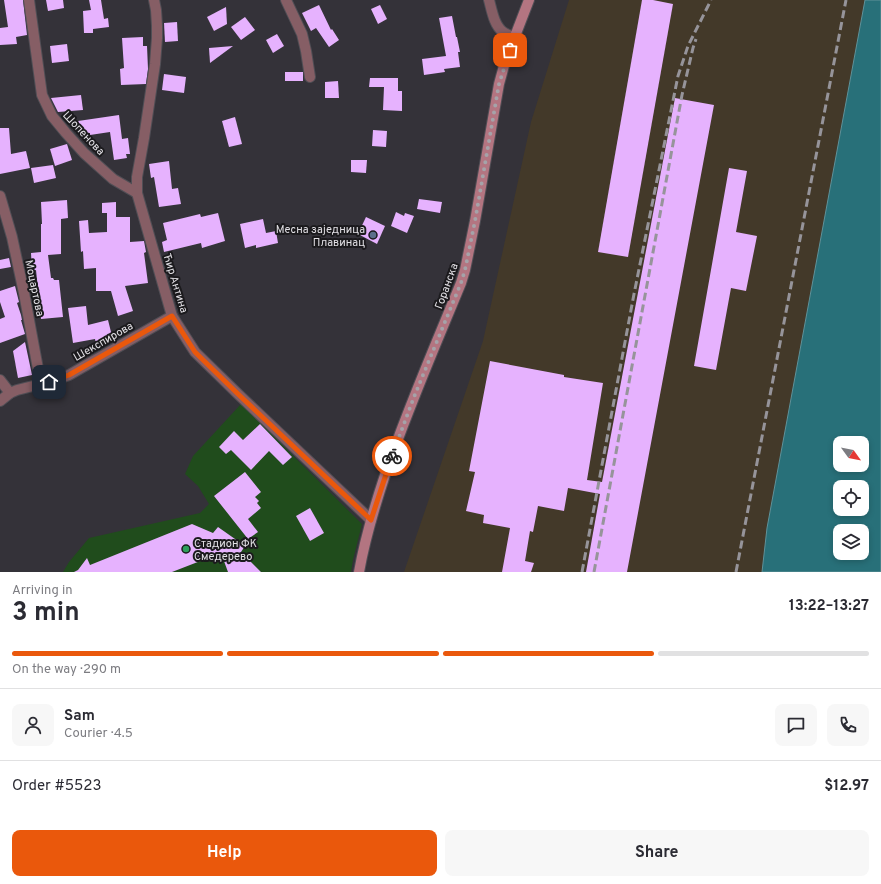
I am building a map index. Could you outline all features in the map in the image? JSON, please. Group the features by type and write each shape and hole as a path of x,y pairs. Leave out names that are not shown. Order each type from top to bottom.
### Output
{"main road":[{"name":"Горанска","path":"358,572 371,520 393,451 465,270 499,84 505,62 529,0"}],"street":[{"name":"Шопенова","path":"29,0 42,95 52,116 84,153 113,178 136,193"},
{"name":"Ћир Антина","path":"154,0 157,26 155,58 137,177 136,193 172,316 195,352 371,520"},
{"path":"286,0 302,34 310,77"},
{"path":"489,0 498,27 514,37"},
{"name":"Моцартова","path":"0,196 12,237 41,385"},
{"name":"Шекспирова","path":"0,401 10,393 17,390 41,385 69,375 172,316"},
{"path":"0,380 10,393"}],"shaded area":[{"path":"569,0 865,0 767,528 762,572 404,572 483,341 531,122"}],"green space":[{"path":"241,404 362,524 351,572 63,572 69,562 89,538 200,513 209,504 198,486 185,474 193,456"}],"water":[{"path":"865,0 881,0 881,572 762,572 767,528"}],"building":[{"path":"4,0 23,0 27,35 16,37 17,44 0,45 0,28 8,27"},
{"path":"46,0 63,0 64,8 48,11"},
{"path":"89,0 101,0 104,19 108,18 109,27 93,29 93,33 84,33 83,11 91,10"},
{"path":"642,0 653,0 673,4 628,257 598,252"},
{"path":"319,5 331,30 332,29 339,40 329,47 316,28 311,31 302,13"},
{"path":"380,5 387,19 378,24 371,9"},
{"path":"226,7 227,24 214,31 207,17"},
{"path":"452,16 460,52 458,52 460,67 444,69 445,72 424,75 422,59 446,56 439,18"},
{"path":"245,17 255,30 241,40 231,27"},
{"path":"177,22 178,41 165,42 164,23"},
{"path":"277,34 284,46 273,53 266,40"},
{"path":"143,37 143,46 147,46 148,69 146,84 121,85 120,69 124,68 122,38"},
{"path":"67,44 69,61 52,63 50,46"},
{"path":"233,46 210,63 209,48"},
{"path":"285,72 303,72 303,81 285,81"},
{"path":"164,74 186,77 184,93 162,90"},
{"path":"370,78 398,78 398,91 402,91 402,111 383,110 384,87 369,87"},
{"path":"338,81 339,98 325,98 325,82"},
{"path":"81,95 83,110 58,112 51,98"},
{"path":"675,98 714,105 627,572 586,572 600,494 568,488 564,511 538,506 533,532 530,531 525,561 534,563 531,572 502,572 510,528 483,523 484,515 466,511 475,472 469,471 490,361 564,375 564,377 603,383 587,480 602,482"},
{"path":"119,115 122,139 128,138 130,154 126,154 127,158 114,160 110,132 90,135 90,133 79,134 78,121"},
{"path":"235,117 242,144 229,147 222,121"},
{"path":"0,128 9,128 11,154 26,151 30,168 0,174"},
{"path":"373,130 387,131 386,147 372,146"},
{"path":"67,144 72,160 55,166 50,149"},
{"path":"351,160 367,160 366,173 351,172"},
{"path":"169,161 172,189 178,188 181,204 159,207 154,177 151,178 149,164"},
{"path":"53,165 56,178 34,183 31,168"},
{"path":"729,168 747,171 736,232 757,236 746,291 731,288 716,370 694,366"},
{"path":"419,199 442,202 440,213 417,209"},
{"path":"67,200 68,218 61,219 61,254 48,255 51,278 54,280 59,280 63,317 41,319 36,270 32,271 31,253 41,252 41,202"},
{"path":"116,202 116,217 130,217 130,242 144,241 148,283 125,286 133,311 118,316 111,291 96,291 96,268 84,269 83,251 81,252 79,221 88,220 89,233 107,232 107,213 102,213 102,203"},
{"path":"396,212 404,216 405,213 414,216 407,233 391,226"},
{"path":"218,213 225,241 202,248 201,243 164,252 162,242 167,240 163,223 200,214 201,217"},
{"path":"366,217 385,226 377,244 358,234"},
{"path":"263,219 266,233 276,231 278,243 256,248 256,245 245,248 240,224"},
{"path":"9,258 11,267 0,269 0,260"},
{"path":"15,286 19,302 17,303 25,334 0,343 0,319 5,317 0,302 0,291"},
{"path":"86,306 88,325 108,320 113,340 96,344 95,339 73,343 68,308"},
{"path":"25,342 32,375 18,378 13,351"},
{"path":"260,424 292,457 283,465 269,451 251,470 231,450 226,454 219,447 234,431 243,440"},
{"path":"245,472 261,492 255,497 259,501 257,503 261,508 248,519 258,532 248,539 214,496"},
{"path":"310,508 324,533 310,541 296,516"},
{"name":"Стадион ФК Смедерево","path":"192,524 213,533 218,527 245,546 241,552 261,572 228,572 221,553 172,572 74,572 78,570 87,558 90,565"}],"railway":[{"path":"582,572 634,294 678,76 688,46 711,0"},
{"path":"736,572 846,0"},
{"path":"594,572 682,95 696,39"}],"way so far":[{"path":"392,456 465,270 499,84 510,50"}],"place":[{"name":"Месна заједница Плавинац","path":"373,235"},
{"name":"Стадион ФК Смедерево","path":"186,549"}],"route":[{"path":"49,382 69,375 172,316 195,352 371,520 392,456"}]}
